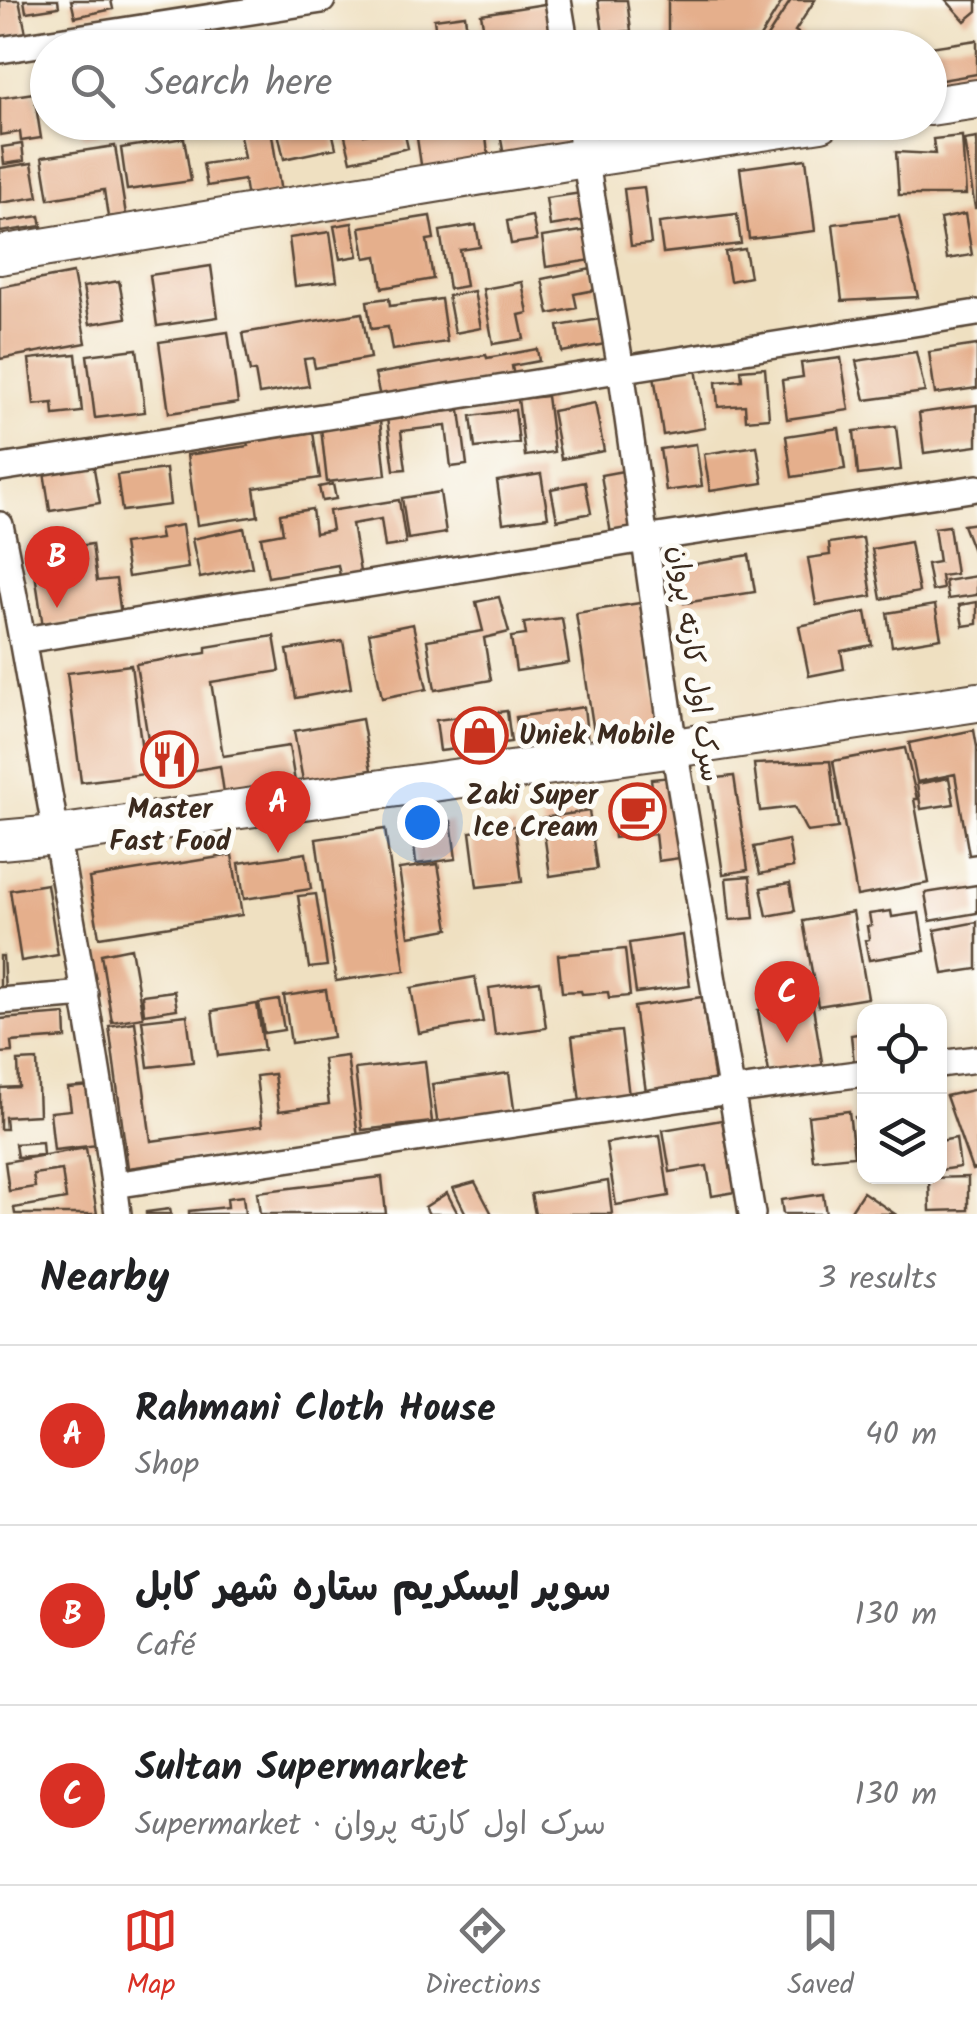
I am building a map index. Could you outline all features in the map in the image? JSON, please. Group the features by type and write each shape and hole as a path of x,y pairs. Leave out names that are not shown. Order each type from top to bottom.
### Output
{"main road":[{"path":"947,103 977,99"},
{"path":"0,255 582,140"},
{"path":"0,840 56,836 977,702"}],"street":[{"path":"129,30 322,0"},
{"path":"558,0 563,30"},
{"path":"0,50 30,45"},
{"name":"سرک اول کارته پروان","path":"582,140 621,369 674,748 752,1214"},
{"path":"0,468 977,313"},
{"path":"24,640 977,488"},
{"path":"0,525 86,994 118,1214"},
{"path":"0,1000 86,994"},
{"path":"947,1063 977,1059"},
{"path":"114,1185 857,1074"}],"building":[{"path":"0,0 19,0 26,33 0,39"},
{"path":"24,0 58,0 59,7 26,12"},
{"path":"71,0 111,0 113,9 75,17"},
{"path":"598,0 627,0 631,30 602,30"},
{"path":"668,0 783,0 765,30 668,30"},
{"path":"791,0 815,0 796,30 772,30"},
{"path":"946,0 977,0 977,11 965,21"},
{"path":"551,3 555,30 484,30 481,14"},
{"path":"465,15 467,30 435,30 434,19"},
{"path":"977,40 977,74 947,79 947,44"},
{"path":"30,94 30,140 21,141 20,132 0,135 0,98"},
{"path":"962,136 966,195 899,195 896,152 935,154 933,140"},
{"path":"977,138 977,208 975,208 964,140"},
{"path":"184,140 191,181 127,190 121,148"},
{"path":"241,140 273,140 281,193 247,199 244,180 207,186 203,164 244,158"},
{"path":"280,140 334,140 336,148 284,159"},
{"path":"346,140 406,140 408,148 351,161"},
{"path":"417,140 486,140 489,161 422,171"},
{"path":"501,140 573,140 575,151 505,162"},
{"path":"22,144 24,161 4,164 2,147"},
{"path":"115,146 126,215 108,217 104,190 49,199 42,157"},
{"path":"806,159 815,231 749,239 740,168"},
{"path":"32,163 38,197 0,203 0,168"},
{"path":"644,187 651,244 631,246 624,189"},
{"path":"582,193 587,220 550,226 546,198"},
{"path":"737,214 741,244 663,253 659,223"},
{"path":"965,214 972,255 947,259 940,219"},
{"path":"40,216 42,226 0,232 0,222"},
{"path":"430,216 434,239 427,240 433,279 382,288 377,256 365,258 360,227"},
{"path":"532,216 537,240 511,244 507,221"},
{"path":"899,216 918,297 842,301 833,224"},
{"path":"352,223 358,256 340,259 334,226"},
{"path":"476,225 480,247 460,250 466,286 449,289 440,231"},
{"path":"588,230 592,260 546,267 542,237"},
{"path":"330,232 337,281 295,286 289,238"},
{"path":"745,249 750,277 730,281 725,252"},
{"path":"211,266 218,317 157,326 150,275"},
{"path":"591,269 595,290 574,294 577,308 549,314 542,279"},
{"path":"73,273 86,343 0,359 0,287"},
{"path":"119,281 126,318 90,324 83,287"},
{"path":"522,282 528,313 519,315 524,339 493,344 483,289"},
{"path":"474,291 481,328 455,333 448,296"},
{"path":"389,298 390,306 441,299 447,342 392,350 388,327 371,329 367,301"},
{"path":"362,313 370,358 315,368 313,358 304,359 309,386 259,394 255,371 250,372 243,333"},
{"path":"600,319 605,344 562,352 558,326"},
{"path":"228,332 238,403 169,413 159,342"},
{"path":"977,345 977,388 935,394 929,352"},
{"path":"137,349 145,412 95,418 87,355"},
{"path":"537,349 539,361 512,366 514,377 381,402 375,374"},
{"path":"916,352 925,392 865,400 856,361"},
{"path":"76,354 82,412 54,415 53,403 34,405 29,359"},
{"path":"841,358 849,410 787,419 782,380 803,377 801,363"},
{"path":"696,368 705,428 663,435 654,375"},
{"path":"765,368 769,418 746,420 745,405 718,407 716,382 742,380 741,370"},
{"path":"547,396 554,452 525,456 518,399"},
{"path":"595,403 604,451 561,459 552,411"},
{"path":"977,405 977,446 924,453 919,413"},
{"path":"460,410 467,465 451,467 446,426 401,431 406,469 394,470 387,418"},
{"path":"515,410 519,443 475,448 471,416"},
{"path":"380,421 386,475 327,482 321,428"},
{"path":"896,426 901,470 858,475 854,431"},
{"path":"839,428 845,469 792,477 786,436"},
{"path":"313,432 320,478 254,488 258,516 197,525 187,455"},
{"path":"696,444 702,486 666,491 660,449"},
{"path":"757,446 763,483 710,491 704,454"},
{"path":"93,463 100,503 50,511 44,472"},
{"path":"166,469 170,505 122,511 117,475"},
{"path":"623,471 633,530 611,534 601,475"},
{"path":"541,474 548,517 503,523 497,481"},
{"path":"585,482 591,513 557,520 551,489"},
{"path":"333,484 336,499 322,501 319,487"},
{"path":"440,492 446,533 408,539 402,498"},
{"path":"399,500 406,544 385,547 381,519 352,524 361,578 341,581 338,565 268,577 261,537 283,533 280,514 312,509 315,533 332,530 329,511"},
{"path":"977,523 977,561 963,525"},
{"path":"182,525 188,568 128,577 123,544 161,539 159,529"},
{"path":"949,526 956,574 941,576 943,589 932,591 927,564 939,562 934,528"},
{"path":"244,528 252,567 200,578 192,539"},
{"path":"863,538 872,596 816,605 808,558 830,555 829,543"},
{"path":"910,542 919,592 881,599 872,549"},
{"path":"92,544 97,581 116,579 121,615 43,627 32,553"},
{"path":"749,555 755,592 684,603 678,567"},
{"path":"977,576 977,595 948,599 945,581"},
{"path":"499,597 509,632 484,638 491,680 435,690 427,640 483,631 476,602"},
{"path":"977,602 977,624 963,626 959,605"},
{"path":"640,603 661,729 595,739 576,613"},
{"path":"935,605 941,638 892,646 887,613"},
{"path":"866,612 872,645 841,651 844,669 809,676 799,626"},
{"path":"562,618 569,663 516,671 511,637 526,635 524,623"},
{"path":"413,624 427,689 382,698 369,633"},
{"path":"274,636 280,671 211,682 223,756 289,746 296,788 225,799 220,766 154,777 136,664 206,653 206,647"},
{"path":"343,641 351,688 296,698 287,650"},
{"path":"131,665 145,774 81,782 67,673"},
{"path":"584,707 588,743 521,753 516,717"},
{"path":"507,711 511,742 440,751 436,720"},
{"path":"362,719 371,770 303,781 294,731"},
{"path":"974,730 977,854 969,855 955,774 917,782 909,743"},
{"path":"905,748 929,883 857,896 833,761"},
{"path":"830,761 838,828 807,832 794,807 760,811 754,764"},
{"path":"734,776 748,870 723,874 709,779"},
{"path":"671,777 680,858 658,861 655,834 614,838 611,807 654,802 651,779"},
{"path":"949,778 954,804 921,809 917,784"},
{"path":"589,811 597,869 550,876 542,818"},
{"path":"451,821 456,859 416,864 412,825"},
{"path":"515,826 522,882 477,887 470,832"},
{"path":"385,829 405,971 336,981 316,839"},
{"path":"788,840 793,867 760,874 754,847"},
{"path":"306,853 311,889 244,899 239,863"},
{"path":"232,855 242,915 99,937 89,878"},
{"path":"438,864 449,929 409,936 399,869"},
{"path":"750,876 754,918 730,920 726,878"},
{"path":"790,883 795,911 767,916 761,888"},
{"path":"47,884 58,955 21,961 10,890"},
{"path":"977,885 977,913 930,921 925,893"},
{"path":"316,894 327,966 309,968 298,896"},
{"path":"891,911 892,917 919,913 925,951 869,960 865,940 869,939 869,914"},
{"path":"853,912 868,998 818,1006 803,921"},
{"path":"977,922 977,969 943,974 935,930"},
{"path":"683,935 690,986 636,993 629,943"},
{"path":"131,948 143,1017 112,1022 101,954"},
{"path":"625,949 630,996 609,998 608,992 562,992 558,955"},
{"path":"3,956 5,991 0,991"},
{"path":"475,977 483,1022 419,1033 411,988"},
{"path":"540,981 546,1028 495,1035 489,988"},
{"path":"326,990 333,1037 291,1043 284,996"},
{"path":"174,991 177,1009 144,1014 142,995"},
{"path":"702,997 715,1082 646,1092 634,1007"},
{"path":"279,1000 284,1030 264,1033 259,1003"},
{"path":"812,1001 823,1068 770,1078 758,1010"},
{"path":"257,1004 264,1050 218,1056 212,1011"},
{"path":"65,1014 66,1038 11,1042 12,1052 0,1053 0,1019"},
{"path":"187,1015 193,1062 148,1067 142,1020"},
{"path":"135,1022 151,1141 262,1126 256,1076 274,1074 279,1111 329,1104 323,1059 347,1056 358,1137 128,1168 109,1026"},
{"path":"621,1031 629,1096 580,1102 572,1036"},
{"path":"857,1034 857,1063 854,1063 851,1035"},
{"path":"37,1060 39,1115 5,1117 6,1129 0,1129 0,1088 19,1087 18,1061"},
{"path":"425,1061 432,1122 362,1130 355,1069"},
{"path":"509,1073 515,1116 438,1127 432,1084"},
{"path":"91,1086 98,1145 54,1150 50,1112 71,1110 68,1088"},
{"path":"977,1089 977,1169 972,1170 947,1096"},
{"path":"849,1111 854,1156 813,1160 808,1116"},
{"path":"722,1120 735,1192 712,1196 707,1166 670,1172 663,1130"},
{"path":"660,1135 669,1196 616,1205 606,1143"},
{"path":"956,1138 960,1167 947,1169 947,1140"},
{"path":"42,1142 43,1155 17,1157 15,1144"},
{"path":"86,1148 97,1214 15,1214 14,1208 66,1199 62,1170 33,1174 35,1187 9,1191 5,1162"},
{"path":"382,1177 386,1214 260,1214 257,1192"},
{"path":"968,1177 968,1210 930,1211 929,1184 947,1184 947,1178"},
{"path":"608,1181 612,1214 535,1214 531,1194"},
{"path":"475,1182 492,1214 466,1214 453,1188"},
{"path":"863,1192 895,1214 850,1212"},
{"path":"447,1193 458,1214 429,1214 425,1207"},
{"path":"823,1194 826,1214 783,1214 781,1200"},
{"path":"243,1196 245,1214 189,1214 228,1207 227,1198"},
{"path":"170,1209 171,1214 146,1214 146,1212"}],"place":[{"name":"سوپر ایسکریم ستاره شهر کابل","path":"57,608"},
{"name":"Uniek Mobile","path":"480,736"},
{"name":"Master Fast Food","path":"170,759"},
{"name":"Zaki Super Ice Cream","path":"637,812"},
{"name":"Rahmani Cloth House","path":"278,853"},
{"name":"Sultan Supermarket","path":"787,1043"}]}
